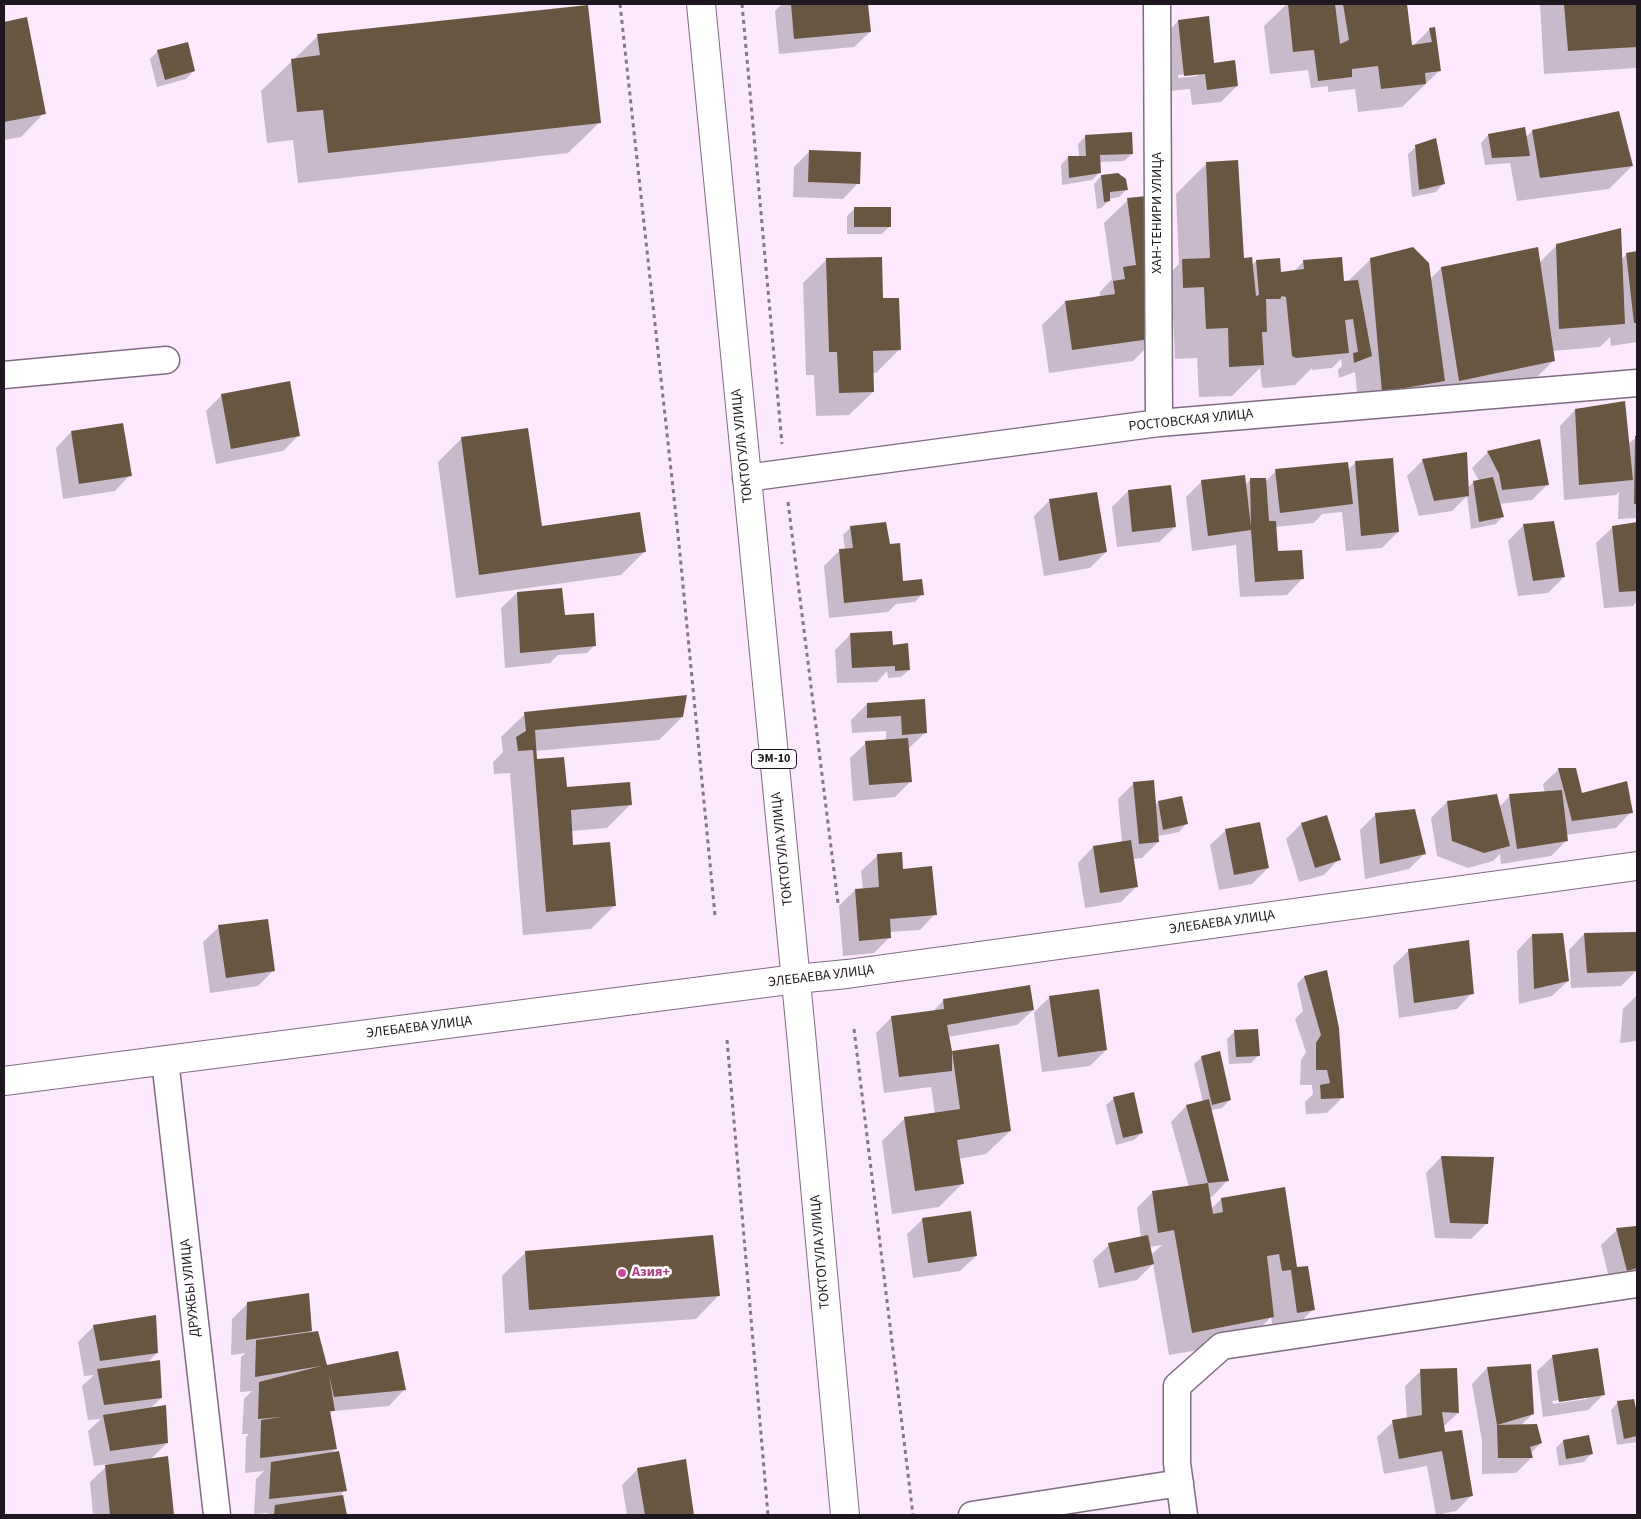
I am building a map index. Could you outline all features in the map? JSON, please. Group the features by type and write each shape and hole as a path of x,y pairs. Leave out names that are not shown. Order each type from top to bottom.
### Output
{"main road":[{"name":"ТОКТОГУЛА УЛИЦА","path":"701,4 796,979 845,1515"},
{"name":"ЭЛЕБАЕВА УЛИЦА","path":"4,1081 847,974 1637,866"}],"street":[{"name":"ХАН-ТЕНИРИ УЛИЦА","path":"1156,4 1159,423"},
{"path":"4,375 166,360"},
{"name":"РОСТОВСКАЯ УЛИЦА","path":"746,478 1159,423 1637,383"},
{"name":"ДРУЖБЫ УЛИЦА","path":"165,1060 217,1515"},
{"path":"1184,1515 1177,1463 1178,1386 1222,1346 1637,1284"},
{"path":"972,1515 1180,1483"}],"path":[{"path":"620,4 677,524 715,915"},
{"path":"854,1029 912,1515"},
{"path":"727,1040 768,1515"}],"building":[{"path":"791,4 868,4 871,32 794,39"},
{"path":"1288,4 1335,4 1340,44 1349,40 1343,4 1407,4 1412,45 1432,42 1429,28 1435,27 1441,71 1425,73 1426,84 1381,89 1378,66 1352,69 1352,77 1318,81 1314,50 1293,52"},
{"path":"1564,4 1637,4 1637,47 1568,51"},
{"path":"588,5 601,123 328,153 323,110 297,112 291,59 320,55 317,34"},
{"path":"1209,16 1214,63 1235,60 1238,86 1207,90 1205,74 1184,76 1178,20"},
{"path":"27,17 46,114 4,122 4,22"},
{"path":"188,42 195,71 165,80 157,50"},
{"path":"1619,111 1633,166 1540,178 1532,130"},
{"path":"1525,127 1530,156 1492,158 1488,134"},
{"path":"1132,132 1133,154 1100,155 1101,173 1069,178 1068,156 1086,156 1085,135"},
{"path":"1436,138 1445,184 1419,190 1415,145"},
{"path":"809,150 861,152 860,184 808,182"},
{"path":"1238,160 1244,258 1252,257 1256,296 1259,295 1256,260 1280,258 1281,272 1304,269 1303,260 1342,257 1344,281 1358,280 1372,356 1354,363 1353,353 1358,352 1353,319 1345,320 1349,353 1296,358 1292,356 1286,297 1282,296 1280,299 1266,299 1267,332 1262,332 1264,365 1229,367 1228,328 1206,329 1204,287 1183,288 1182,259 1210,258 1206,162"},
{"path":"1118,173 1126,179 1128,190 1110,192 1110,201 1104,202 1101,175"},
{"path":"1147,196 1157,338 1072,350 1065,301 1115,294 1113,281 1125,279 1123,267 1136,265 1127,198"},
{"path":"854,207 891,207 891,227 854,227"},
{"path":"1621,228 1625,324 1559,329 1556,244"},
{"path":"1413,247 1429,263 1445,381 1382,392 1370,258"},
{"path":"1538,247 1555,361 1459,381 1441,267"},
{"path":"1637,251 1637,323 1634,323 1626,253"},
{"path":"882,257 883,298 899,298 901,350 873,351 874,392 839,393 837,352 829,352 826,258"},
{"path":"290,381 300,436 231,449 221,394"},
{"path":"1625,401 1633,480 1579,485 1575,409"},
{"path":"123,423 132,476 79,484 71,431"},
{"path":"528,428 542,526 640,512 646,552 479,575 461,437"},
{"path":"1637,435 1637,504 1634,504 1635,436"},
{"path":"1540,439 1549,485 1502,490 1499,474 1487,451"},
{"path":"1467,452 1469,496 1434,501 1422,459"},
{"path":"1393,458 1399,532 1361,536 1355,461"},
{"path":"1348,462 1353,504 1280,513 1275,469"},
{"path":"1245,475 1251,527 1250,478 1266,478 1269,521 1276,521 1278,551 1302,550 1304,579 1255,582 1251,530 1208,536 1201,480"},
{"path":"1493,477 1504,517 1479,522 1473,481"},
{"path":"1171,485 1176,527 1132,532 1128,490"},
{"path":"1097,492 1107,552 1059,561 1049,499"},
{"path":"1554,521 1565,577 1533,581 1523,524"},
{"path":"886,522 890,544 900,543 903,581 922,579 924,595 844,603 839,549 853,548 850,526"},
{"path":"1637,522 1637,591 1619,592 1612,526"},
{"path":"562,588 565,615 594,613 596,646 520,653 517,592"},
{"path":"892,631 893,645 908,643 910,670 895,671 895,666 852,668 850,633"},
{"path":"687,695 683,717 535,730 537,759 564,757 567,787 630,782 632,805 571,810 573,845 610,842 616,906 546,912 533,750 518,751 516,737 526,731 524,712"},
{"path":"925,699 927,733 902,735 901,716 867,718 867,703"},
{"path":"908,738 912,782 869,785 865,741"},
{"path":"1558,768 1576,768 1582,793 1627,781 1633,813 1572,821"},
{"path":"1154,780 1159,842 1139,844 1133,782"},
{"path":"1562,790 1568,841 1517,849 1509,794"},
{"path":"1497,794 1510,846 1484,853 1452,841 1447,801"},
{"path":"1182,796 1188,824 1163,830 1158,801"},
{"path":"1415,809 1426,854 1380,864 1375,813"},
{"path":"1327,815 1341,860 1315,868 1301,823"},
{"path":"1260,822 1269,868 1234,875 1225,829"},
{"path":"1131,840 1138,887 1100,893 1093,846"},
{"path":"902,852 903,869 932,866 937,915 890,919 891,938 859,941 855,889 879,887 877,854"},
{"path":"268,919 275,971 226,978 218,925"},
{"path":"1636,932 1637,971 1587,973 1584,933"},
{"path":"1563,933 1569,981 1534,989 1532,934"},
{"path":"1469,940 1474,994 1414,1003 1408,949"},
{"path":"1327,970 1339,1028 1344,1098 1321,1099 1320,1085 1330,1083 1327,1070 1316,1070 1316,1043 1321,1035 1304,976"},
{"path":"1030,985 1034,1010 947,1025 952,1051 952,1071 899,1077 891,1016 944,1009 943,999"},
{"path":"1099,989 1107,1050 1058,1057 1049,996"},
{"path":"1258,1029 1260,1056 1236,1057 1234,1030"},
{"path":"999,1044 1011,1131 957,1140 964,1184 915,1191 904,1117 960,1109 952,1051"},
{"path":"1220,1051 1231,1100 1212,1105 1201,1056"},
{"path":"1134,1092 1143,1133 1123,1138 1113,1097"},
{"path":"1209,1099 1229,1181 1208,1183 1186,1105"},
{"path":"1441,1156 1494,1157 1488,1224 1450,1223"},
{"path":"1208,1183 1213,1214 1223,1212 1221,1198 1285,1187 1297,1267 1308,1266 1315,1310 1297,1313 1291,1270 1282,1271 1279,1254 1267,1256 1274,1317 1192,1333 1174,1230 1158,1233 1152,1191"},
{"path":"971,1211 977,1256 928,1263 922,1218"},
{"path":"1637,1226 1637,1268 1627,1271 1616,1228"},
{"name":"Aзия+","path":"713,1235 720,1296 529,1310 525,1251"},
{"path":"1148,1235 1154,1264 1115,1273 1108,1243"},
{"path":"309,1293 312,1331 246,1340 247,1302"},
{"path":"156,1315 158,1353 100,1361 93,1325"},
{"path":"318,1331 327,1365 398,1351 406,1390 334,1397 329,1375 335,1411 330,1411 337,1449 260,1458 261,1420 281,1417 258,1419 259,1382 321,1366 255,1377 256,1340"},
{"path":"1598,1348 1605,1395 1559,1402 1552,1355"},
{"path":"160,1360 162,1398 104,1405 97,1369"},
{"path":"1531,1364 1534,1414 1497,1425 1487,1367"},
{"path":"1457,1368 1459,1413 1442,1412 1445,1432 1462,1430 1473,1496 1451,1500 1442,1451 1399,1459 1392,1420 1422,1415 1420,1369"},
{"path":"1634,1399 1637,1413 1637,1436 1624,1439 1617,1401"},
{"path":"166,1405 168,1443 110,1451 103,1415"},
{"path":"1537,1424 1542,1443 1530,1447 1533,1458 1498,1458 1497,1425"},
{"path":"1589,1435 1593,1454 1566,1459 1563,1440"},
{"path":"339,1451 347,1491 269,1499 271,1462"},
{"path":"168,1456 174,1515 110,1515 105,1465"},
{"path":"686,1459 694,1515 645,1515 637,1468"},
{"path":"343,1495 347,1515 274,1515 275,1505"}],"place":[{"name":"Aзия+","path":"622,1273"}]}
